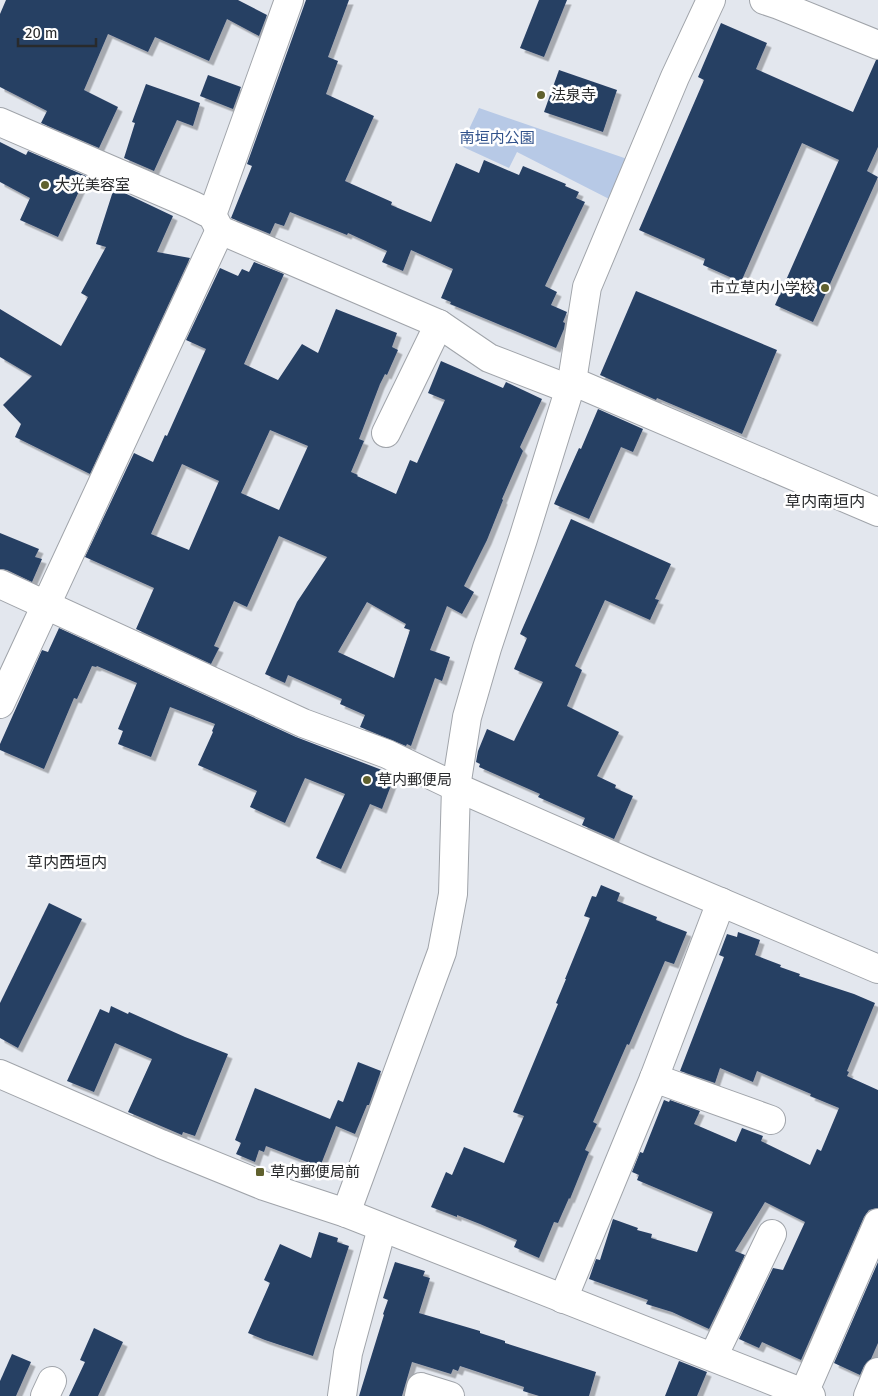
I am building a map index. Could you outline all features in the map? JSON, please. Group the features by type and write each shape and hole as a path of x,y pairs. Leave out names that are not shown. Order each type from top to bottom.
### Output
{"street":[{"path":"0,704 216,222 289,0"},
{"path":"346,1213 442,952 453,894 456,786 467,717 486,648 526,530 571,385 587,288 675,77 711,0"},
{"path":"774,2 878,45"},
{"path":"0,122 192,205 216,222 439,324 489,358 571,385 878,512"},
{"path":"386,433 439,324"},
{"path":"0,584 302,724 388,754 645,870 878,969"},
{"path":"563,1300 654,1078 721,902"},
{"path":"0,1074 247,1179 346,1213 563,1300 807,1394 878,1223"},
{"path":"654,1078 771,1120"},
{"path":"342,1396 348,1353 382,1228"},
{"path":"713,1357 772,1234"},
{"path":"868,1396 878,1372"},
{"path":"419,1396 421,1386 450,1396"}],"green space":[{"name":"南垣内公園","path":"479,108 633,161 615,202 517,152 509,168 461,146"}],"building":[{"path":"6,0 238,0 267,15 259,36 227,19 209,61 155,37 148,52 108,34 84,90 118,107 99,148 41,123 47,111 0,87 0,14"},
{"path":"306,0 349,0 328,57 338,61 326,94 374,116 345,181 392,202 391,205 431,222 456,163 479,173 484,160 519,175 523,166 566,184 565,186 579,192 576,198 585,202 545,286 557,292 551,305 567,312 563,322 565,323 564,329 556,348 450,304 451,302 441,298 453,269 411,250 403,271 382,262 387,251 348,233 347,235 290,212 284,226 275,223 270,234 231,218 252,166 247,164"},
{"path":"539,0 567,0 544,57 520,48"},
{"path":"721,23 767,43 756,69 853,112 876,60 878,60 878,147 867,171 878,177 813,322 775,305 839,160 802,143 741,282 703,265 705,259 639,230 704,80 698,77"},
{"path":"559,70 617,90 603,132 544,112"},
{"path":"208,75 241,87 233,109 200,96"},
{"path":"146,84 200,103 193,126 177,120 154,171 124,158 135,123 132,122"},
{"path":"0,142 26,155 28,151 86,176 58,237 20,220 30,198 0,182"},
{"path":"114,188 173,216 157,252 190,258 90,474 15,437 21,424 3,405 32,376 0,357 0,309 61,346 88,297 81,293 106,247 96,244"},
{"path":"254,262 284,274 244,364 278,380 302,344 318,353 336,309 397,333 392,347 398,350 387,375 385,374 380,384 359,439 364,441 351,472 396,494 410,460 417,463 445,400 428,393 441,361 503,388 506,382 542,399 520,447 523,451 487,540 464,586 474,592 462,614 447,606 430,650 450,657 442,681 435,678 411,746 407,744 406,746 360,727 365,715 340,704 342,699 288,675 285,683 265,674 297,602 327,557 279,536 247,607 234,601 214,646 219,648 211,664 136,629 154,588 85,557 134,453 153,462 165,435 167,436 206,349 186,340 220,268 238,276 242,269 249,272","holes":["270,430 308,446 279,510 241,493","182,464 219,481 189,550 151,534","367,602 406,624 404,628 410,630 394,678 338,652"]},
{"path":"636,291 777,350 742,434 657,398 656,400 600,375"},
{"path":"598,409 643,429 633,452 621,447 589,519 554,504"},
{"path":"571,519 671,564 655,599 659,600 650,620 605,600 575,666 582,670 567,706 619,732 597,776 616,785 615,788 633,796 614,839 582,825 585,818 538,797 540,794 479,767 480,764 476,762 478,751 487,729 514,741 543,682 514,669 527,638 520,634"},
{"path":"0,533 39,549 35,557 42,559 32,582 7,570 0,569"},
{"path":"59,628 296,737 395,775 382,809 370,804 341,869 316,858 345,794 305,778 285,823 250,807 257,791 198,765 215,724 170,707 151,757 118,744 123,731 118,729 137,683 97,666 92,666 77,699 74,698 44,769 0,750 0,744 42,650 48,652"},
{"path":"601,885 620,893 617,901 657,917 656,920 687,932 674,964 665,961 629,1045 627,1044 593,1122 597,1124 585,1150 589,1152 570,1199 558,1223 554,1222 539,1258 514,1247 517,1240 457,1215 457,1217 431,1207 446,1172 452,1175 464,1147 504,1163 524,1116 513,1112 558,1004 556,1003 590,918 584,916 592,896 596,897"},
{"path":"49,903 82,919 18,1048 0,1038 0,1003"},
{"path":"738,932 760,940 755,955 800,974 799,976 875,1003 847,1071 849,1072 847,1076 878,1090 878,1208 869,1210 864,1217 801,1360 762,1342 759,1348 739,1339 773,1268 783,1270 805,1222 765,1202 735,1251 745,1255 709,1329 672,1312 646,1304 648,1300 589,1279 596,1259 600,1260 613,1219 638,1228 637,1230 652,1234 651,1238 697,1252 713,1212 637,1180 639,1175 632,1172 640,1152 643,1153 664,1100 669,1102 670,1100 700,1111 694,1124 736,1142 742,1128 763,1136 761,1141 810,1165 817,1149 821,1151 839,1108 757,1071 753,1082 720,1068 715,1083 680,1071 724,957 719,955 727,934 737,937"},
{"path":"111,1006 228,1054 195,1136 183,1132 182,1135 128,1112 152,1059 115,1043 94,1092 67,1081 100,1009 109,1013"},
{"path":"358,1062 381,1071 369,1105 367,1105 355,1134 336,1126 320,1167 266,1146 264,1152 259,1150 255,1162 236,1154 241,1143 235,1140 255,1088 330,1119 338,1100 343,1102"},
{"path":"319,1232 338,1238 337,1242 349,1246 313,1356 248,1333 270,1283 264,1280 280,1244 311,1258"},
{"path":"395,1262 425,1271 423,1276 430,1278 419,1313 480,1331 480,1333 505,1341 505,1343 596,1372 589,1396 539,1396 523,1391 524,1387 460,1366 458,1371 453,1369 451,1374 412,1362 402,1396 359,1396 384,1315 388,1300 383,1298"},
{"path":"878,1262 878,1343 871,1359 864,1366 860,1375 834,1363"},
{"path":"94,1328 123,1342 98,1396 69,1396 85,1362 80,1360"},
{"path":"12,1354 31,1362 16,1396 0,1396 0,1381"},
{"path":"679,1361 707,1372 697,1396 665,1396"}],"place":[{"name":"法泉寺","path":"541,95"},
{"name":"大光美容室","path":"45,185"},
{"name":"市立草内小学校","path":"825,288"},
{"name":"草内郵便局","path":"367,780"},
{"name":"草内郵便局前","path":"260,1172"}],"district":[{"name":"草内南垣内","path":"825,501"},
{"name":"草内西垣内","path":"67,862"}]}
